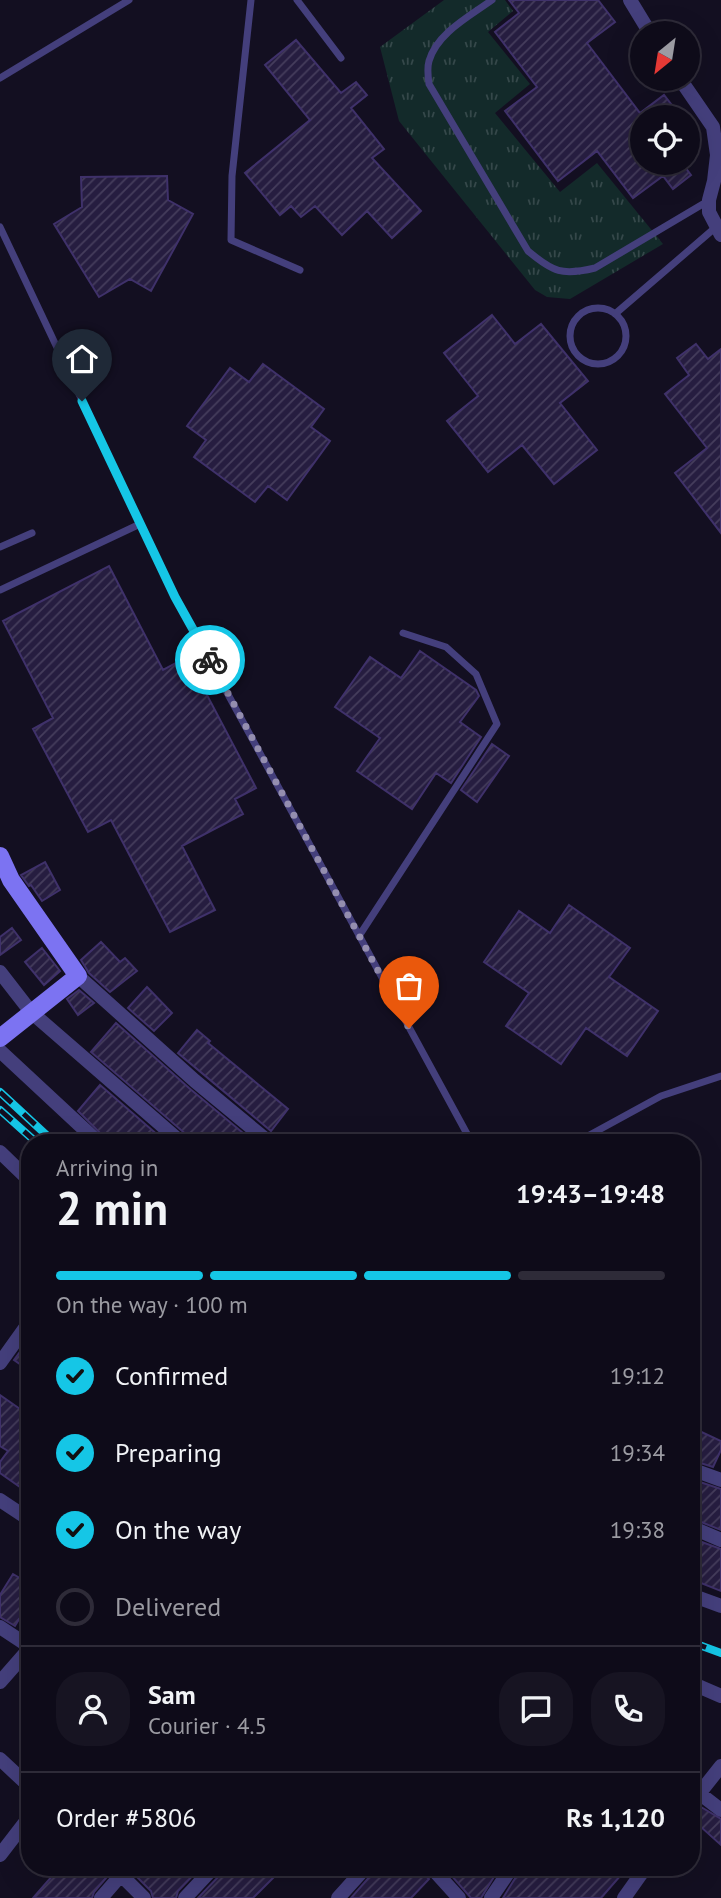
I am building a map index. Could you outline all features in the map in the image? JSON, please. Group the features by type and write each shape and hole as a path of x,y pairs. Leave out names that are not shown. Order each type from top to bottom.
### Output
{"street":[{"path":"630,0 643,21"},
{"path":"688,91 713,127 717,155 709,212 719,231"},
{"path":"0,856 11,880 78,976 195,1081 259,1134"},
{"path":"0,972 31,1012 171,1134"},
{"path":"0,1038 78,976"},
{"path":"0,1051 89,1134"},
{"path":"0,1152 21,1172"},
{"path":"0,1363 21,1334"},
{"path":"700,1472 721,1480"},
{"path":"0,1500 21,1510"},
{"path":"700,1531 721,1540"},
{"path":"700,1598 721,1606"},
{"path":"0,1627 21,1641"},
{"path":"0,1682 21,1658"},
{"path":"700,1687 721,1696"},
{"path":"0,1759 21,1779"},
{"path":"700,1792 721,1766"},
{"path":"700,1800 721,1811"},
{"path":"0,1855 21,1829"},
{"path":"101,1898 117,1876"},
{"path":"126,1876 144,1898"},
{"path":"186,1898 206,1876"},
{"path":"338,1898 358,1876"},
{"path":"439,1876 459,1898"},
{"path":"491,1898 506,1876"},
{"path":"624,1898 640,1876"}],"lane":[{"path":"0,78 129,0"},
{"path":"251,0 232,176 231,240 300,270"},
{"path":"297,0 341,58"},
{"path":"492,0 441,40 428,62 429,84 528,251 549,268 574,273 595,268 709,200"},
{"path":"0,227 175,597 467,1134"},
{"path":"615,314 719,231"},
{"path":"601,308 615,314 625,327 625,343 617,357 603,364 587,362 574,352 569,337 573,322 585,311 601,308"},
{"path":"0,590 140,524"},
{"path":"0,547 32,533"},
{"path":"359,936 497,724 476,674 446,647 403,633"},
{"path":"591,1134 661,1096 721,1076"}],"green space":[{"path":"444,0 505,0 513,11 488,32 530,84 495,113 560,192 597,163 663,244 570,299 547,297 535,290 399,121 380,47"}],"building":[{"path":"509,0 598,0 615,22 587,43 634,105 630,105 630,175 691,175 673,189 663,176 633,198 597,151 558,181 505,111 537,87 495,32 519,13"},
{"path":"296,40 341,93 356,82 367,95 351,108 384,149 372,158 421,211 392,238 367,211 342,235 315,206 301,217 291,206 280,215 245,173 310,120 265,65"},
{"path":"664,95 672,105 651,105"},
{"path":"167,176 168,200 193,214 151,291 130,279 99,297 54,224 82,207 81,177"},
{"path":"492,315 515,344 541,324 588,381 560,403 597,450 554,484 522,445 488,472 447,421 478,396 444,353"},
{"path":"696,344 708,359 721,349 721,533 675,473 707,448 665,394 689,375 677,358"},
{"path":"263,364 324,409 311,427 330,441 287,500 268,486 255,502 194,457 206,440 187,426 230,368 249,382"},
{"path":"109,566 163,670 187,657 256,788 235,799 243,814 182,846 215,910 170,932 111,820 88,832 33,729 53,718 3,621"},
{"path":"420,651 476,690 479,696 460,722 481,737 451,783 436,773 412,809 357,771 380,738 335,707 370,657 401,678"},
{"path":"492,744 509,756 477,802 461,790"},
{"path":"45,862 60,890 42,901 21,875"},
{"path":"569,905 630,948 609,977 658,1011 627,1056 586,1028 561,1064 506,1026 529,993 484,962 519,911 550,933"},
{"path":"12,928 21,940 0,955 0,937"},
{"path":"101,942 120,962 125,958 137,971 110,992 89,973 81,960"},
{"path":"42,948 60,971 44,985 25,962"},
{"path":"147,987 172,1013 154,1031 128,1008"},
{"path":"79,990 94,1003 78,1015 67,999"},
{"path":"116,1023 244,1134 186,1134 91,1052"},
{"path":"197,1030 210,1041 208,1043 288,1109 271,1131 178,1053"},
{"path":"100,1085 157,1134 101,1134 78,1111"},
{"path":"21,1350 21,1365 14,1360"},
{"path":"0,1395 21,1410 21,1488 0,1473 0,1462 8,1451 0,1446"},
{"path":"700,1431 721,1441 721,1450 713,1467 700,1463"},
{"path":"700,1482 721,1489 721,1530 700,1522"},
{"path":"700,1541 721,1549 721,1591 700,1583"},
{"path":"13,1574 21,1579 21,1616 15,1626 0,1617 0,1595"},
{"path":"700,1808 721,1819 721,1845 700,1826"},
{"path":"52,1876 106,1878 92,1898 33,1898"},
{"path":"192,1876 178,1891 176,1898 153,1898 151,1891 137,1877"},
{"path":"219,1876 275,1876 253,1898 198,1898"},
{"path":"370,1876 426,1876 429,1879 411,1898 351,1898"},
{"path":"452,1876 494,1876 481,1898 471,1898"},
{"path":"516,1876 620,1876 601,1898 503,1898"}],"railway":[{"path":"0,1092 45,1134"},
{"path":"0,1110 27,1134"},
{"path":"700,1645 721,1653"}],"way so far":[{"path":"210,660 409,1028"}],"route":[{"path":"82,401 175,597 210,660"}]}
